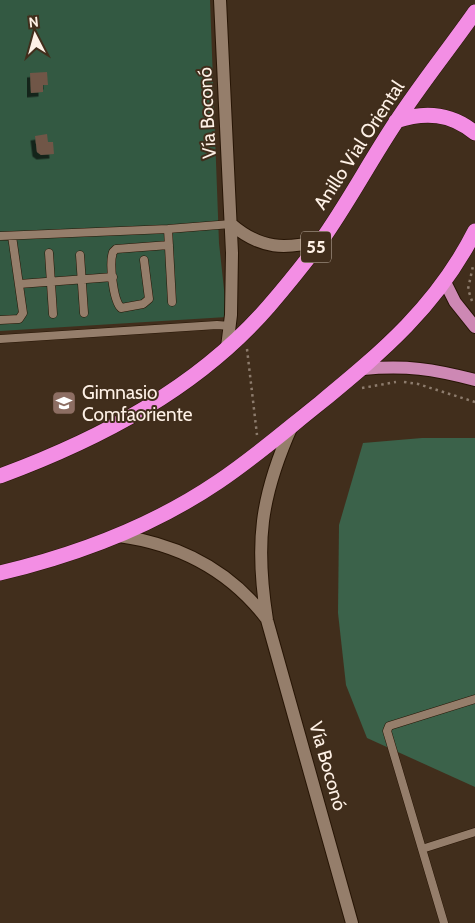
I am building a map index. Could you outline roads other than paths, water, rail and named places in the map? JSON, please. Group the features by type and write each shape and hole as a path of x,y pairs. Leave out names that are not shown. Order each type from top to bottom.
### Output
{"highway":[{"name":"Anillo Vial Oriental","path":"0,476 54,456 104,432 184,382 227,347 238,328 268,306 321,240 396,121 475,12"},
{"path":"396,121 410,116 439,115 453,119 475,133"},
{"path":"0,574 27,567 119,536 172,509 218,482 259,453 363,369 404,331 445,282 475,231"},
{"path":"0,567 10,569 27,567"}],"main road":[{"name":"Vía Boconó","path":"220,0 238,328"},
{"path":"231,224 252,239 276,246 292,247 321,240"},
{"path":"445,282 455,302 475,327"},
{"path":"363,369 393,366 421,367 475,380"},
{"name":"Vía Boconó","path":"292,426 273,470 265,501 260,540 261,580 267,620 352,923"},
{"name":"Vía Boconó","path":"119,536 157,543 194,557 234,584 267,620"}],"lane":[{"path":"0,236 168,229 231,224"},
{"path":"168,229 172,302"},
{"path":"0,320 19,319 23,313 12,236"},
{"path":"144,260 149,299 143,304 121,308 117,304 112,277 111,256 116,249 169,245"},
{"path":"49,253 53,314"},
{"path":"80,255 84,313"},
{"path":"19,284 112,277"},
{"path":"0,339 217,325 238,328"},
{"path":"444,923 387,731 389,726 475,699"},
{"path":"422,849 475,832"}],"place":[{"name":"Gimnasio Comfaoriente","path":"64,403"}]}
